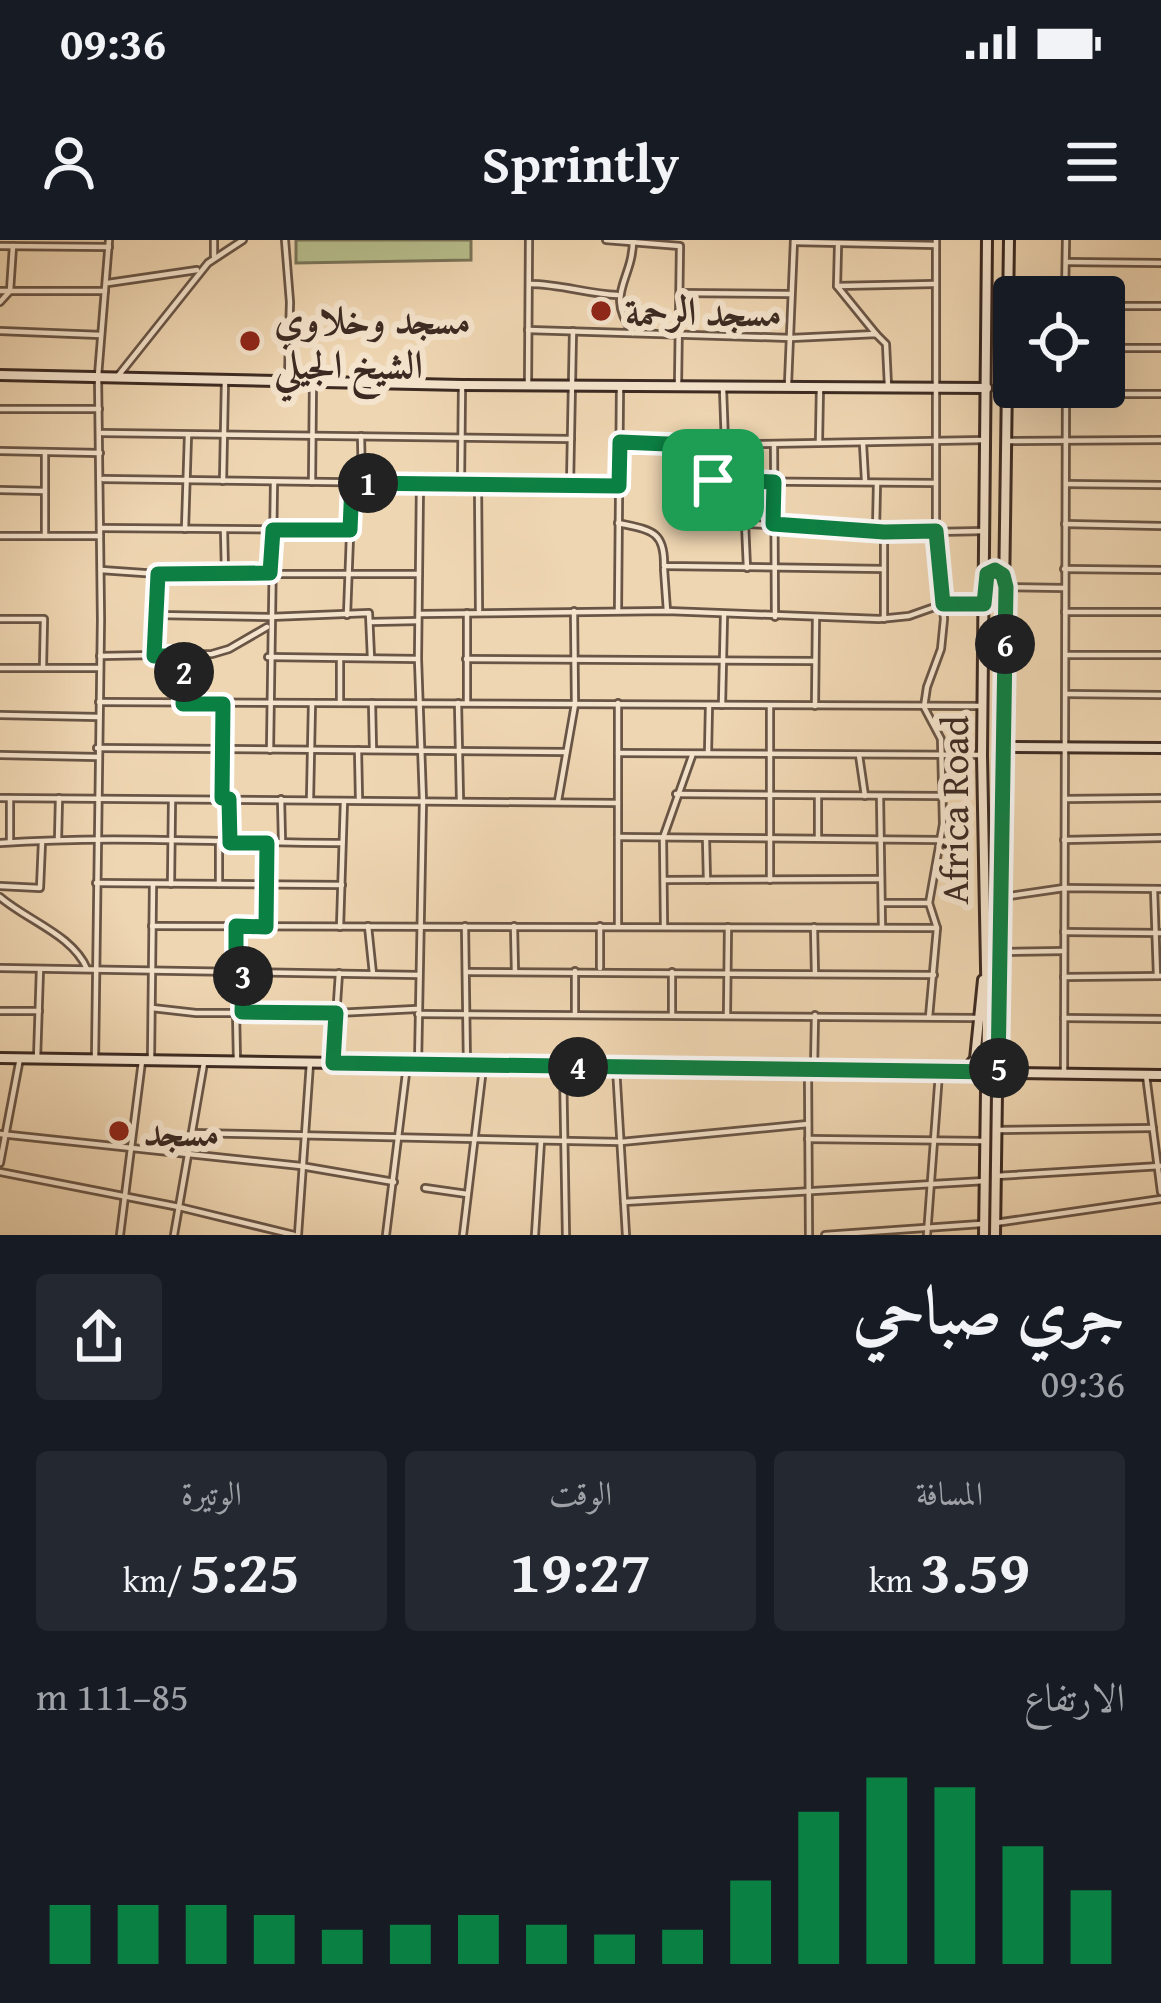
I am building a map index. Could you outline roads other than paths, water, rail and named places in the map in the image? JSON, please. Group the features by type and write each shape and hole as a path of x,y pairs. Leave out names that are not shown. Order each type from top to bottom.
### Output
{"street":[{"path":"214,240 214,256"},
{"path":"118,376 214,256 243,240"},
{"path":"285,240 290,302 288,380"},
{"path":"528,384 529,240"},
{"path":"607,240 680,246 678,385"},
{"path":"633,240 633,265 617,295 621,316 633,333"},
{"name":"Africa Road","path":"984,1230 987,240"},
{"name":"Africa Road","path":"1009,240 1009,276"},
{"path":"1066,240 1066,276"},
{"path":"788,386 794,241 936,242 936,531 943,642 924,707 937,724 943,796 929,903 937,928 929,1017"},
{"path":"838,242 837,286 886,344 888,386"},
{"path":"0,246 109,244 98,376 100,668 91,969 95,1060"},
{"path":"0,302 10,291 13,247"},
{"path":"987,256 998,266 1009,258"},
{"path":"1066,262 1161,262"},
{"path":"0,290 106,287 203,268"},
{"path":"530,284 566,284 586,294 617,295"},
{"path":"837,286 936,284"},
{"path":"987,297 993,288"},
{"path":"681,293 792,294"},
{"path":"1125,306 1161,306"},
{"path":"529,330 841,339 876,334"},
{"path":"570,485 573,331"},
{"path":"0,332 101,335"},
{"path":"1125,347 1161,348"},
{"path":"0,375 462,385 987,388"},
{"path":"223,481 225,380"},
{"path":"312,482 313,380"},
{"path":"461,483 462,385"},
{"path":"618,611 620,386"},
{"path":"723,386 725,444"},
{"path":"819,442 820,386"},
{"path":"1125,392 1161,394"},
{"name":"Africa Road","path":"995,1235 1010,408"},
{"path":"1064,1074 1066,408"},
{"path":"0,409 99,409"},
{"path":"100,433 571,439"},
{"path":"185,529 188,435"},
{"path":"361,436 362,483"},
{"path":"620,442 714,446 986,440"},
{"path":"1009,441 1161,440"},
{"path":"774,444 775,616"},
{"path":"863,444 865,482"},
{"path":"714,446 713,480 938,483"},
{"path":"0,451 100,453"},
{"path":"45,452 45,536"},
{"path":"100,479 619,486"},
{"path":"730,481 729,523 985,535 993,552 1003,550 1007,541"},
{"path":"270,750 274,482"},
{"path":"346,615 352,483"},
{"path":"877,483 884,619"},
{"path":"418,1065 423,801 418,658 420,484"},
{"path":"478,484 479,612"},
{"path":"1066,484 1161,485"},
{"path":"0,490 45,490"},
{"path":"618,523 659,537 664,544 667,611"},
{"path":"745,523 747,568"},
{"path":"1066,524 1161,526"},
{"path":"0,536 185,529 350,530"},
{"path":"224,530 226,572"},
{"path":"664,566 884,569"},
{"path":"1064,569 1161,570"},
{"path":"100,570 419,574"},
{"path":"984,583 995,570 1001,572 1006,586 1064,588"},
{"path":"154,656 158,574"},
{"path":"370,622 574,610 884,619 943,604 984,604"},
{"path":"557,803 574,704 574,610"},
{"path":"1065,612 1161,612"},
{"path":"157,615 370,613 370,658"},
{"path":"467,613 467,703"},
{"path":"722,705 724,615"},
{"path":"815,617 815,706"},
{"path":"0,620 44,619 43,668"},
{"path":"100,656 221,652 269,626"},
{"path":"1066,655 1161,655"},
{"path":"183,704 185,656"},
{"path":"268,657 418,658"},
{"path":"340,658 340,703"},
{"path":"466,659 814,661"},
{"path":"0,668 100,668"},
{"path":"1066,694 1161,695"},
{"path":"99,702 983,706"},
{"path":"310,799 312,703"},
{"path":"372,703 374,750"},
{"path":"458,703 460,801"},
{"path":"618,926 619,703"},
{"path":"223,704 230,843"},
{"path":"708,754 709,705"},
{"path":"770,707 770,880"},
{"path":"0,715 98,717"},
{"path":"98,748 566,752"},
{"path":"1004,748 1161,748"},
{"path":"358,750 358,800"},
{"path":"618,752 982,755"},
{"path":"664,926 663,838 692,754"},
{"path":"0,755 97,757"},
{"path":"860,755 866,796"},
{"path":"676,794 943,796"},
{"path":"818,796 818,839"},
{"path":"880,796 882,927"},
{"path":"10,798 10,842"},
{"path":"58,842 59,798"},
{"path":"171,884 172,798"},
{"path":"1065,799 1161,798"},
{"path":"0,799 618,803"},
{"path":"281,799 282,843"},
{"path":"340,927 344,800"},
{"path":"618,837 940,840"},
{"path":"0,843 171,838 219,844 342,843"},
{"path":"1064,840 1161,838"},
{"path":"706,839 707,880"},
{"path":"0,886 40,888 42,842"},
{"path":"266,927 267,843"},
{"path":"219,844 219,884"},
{"path":"664,880 881,879"},
{"path":"96,883 341,885"},
{"path":"120,1235 152,1008 153,884"},
{"path":"1002,897 1064,888 1158,889 1159,976 1064,977"},
{"path":"0,897 19,914 74,946 91,969"},
{"path":"882,903 929,903"},
{"path":"152,926 937,928"},
{"path":"236,926 237,1062"},
{"path":"368,926 373,974"},
{"path":"465,926 466,1066"},
{"path":"514,926 515,972"},
{"path":"600,926 600,971"},
{"path":"727,1015 728,927"},
{"path":"814,927 815,974"},
{"path":"1064,932 1158,933"},
{"path":"1001,952 1064,951"},
{"path":"0,968 418,975"},
{"path":"37,1059 40,969"},
{"path":"574,1014 575,970"},
{"path":"466,972 934,975"},
{"path":"672,972 672,1014"},
{"path":"333,1063 339,973"},
{"path":"964,1072 975,1059 986,973"},
{"path":"152,1008 977,1018"},
{"path":"0,1011 39,1011"},
{"path":"809,1235 808,1124 815,1015"},
{"path":"1064,1018 1161,1019"},
{"path":"0,1058 1161,1075"},
{"path":"0,1163 20,1058"},
{"path":"175,1235 204,1062"},
{"path":"0,1172 296,1235 310,1063"},
{"path":"386,1235 407,1065"},
{"path":"463,1235 483,1066"},
{"path":"563,1067 566,1235"},
{"path":"616,1067 626,1235"},
{"path":"927,1232 939,1072"},
{"path":"995,1223 1161,1196 1146,1075"},
{"path":"192,1133 621,1142 808,1124"},
{"path":"997,1130 1153,1128"},
{"path":"3,1135 301,1166 394,1182"},
{"path":"808,1139 986,1141"},
{"path":"535,1235 542,1141"},
{"path":"996,1176 1159,1166"},
{"path":"624,1202 985,1181"},
{"path":"425,1188 468,1194"},
{"path":"825,1235 984,1230"}],"place":[{"name":"مسجد الرحمة","path":"601,311"},
{"name":"مسجد وخلاوي الشيخ الجيلي","path":"250,341"},
{"name":"مسجد","path":"119,1131"}]}
